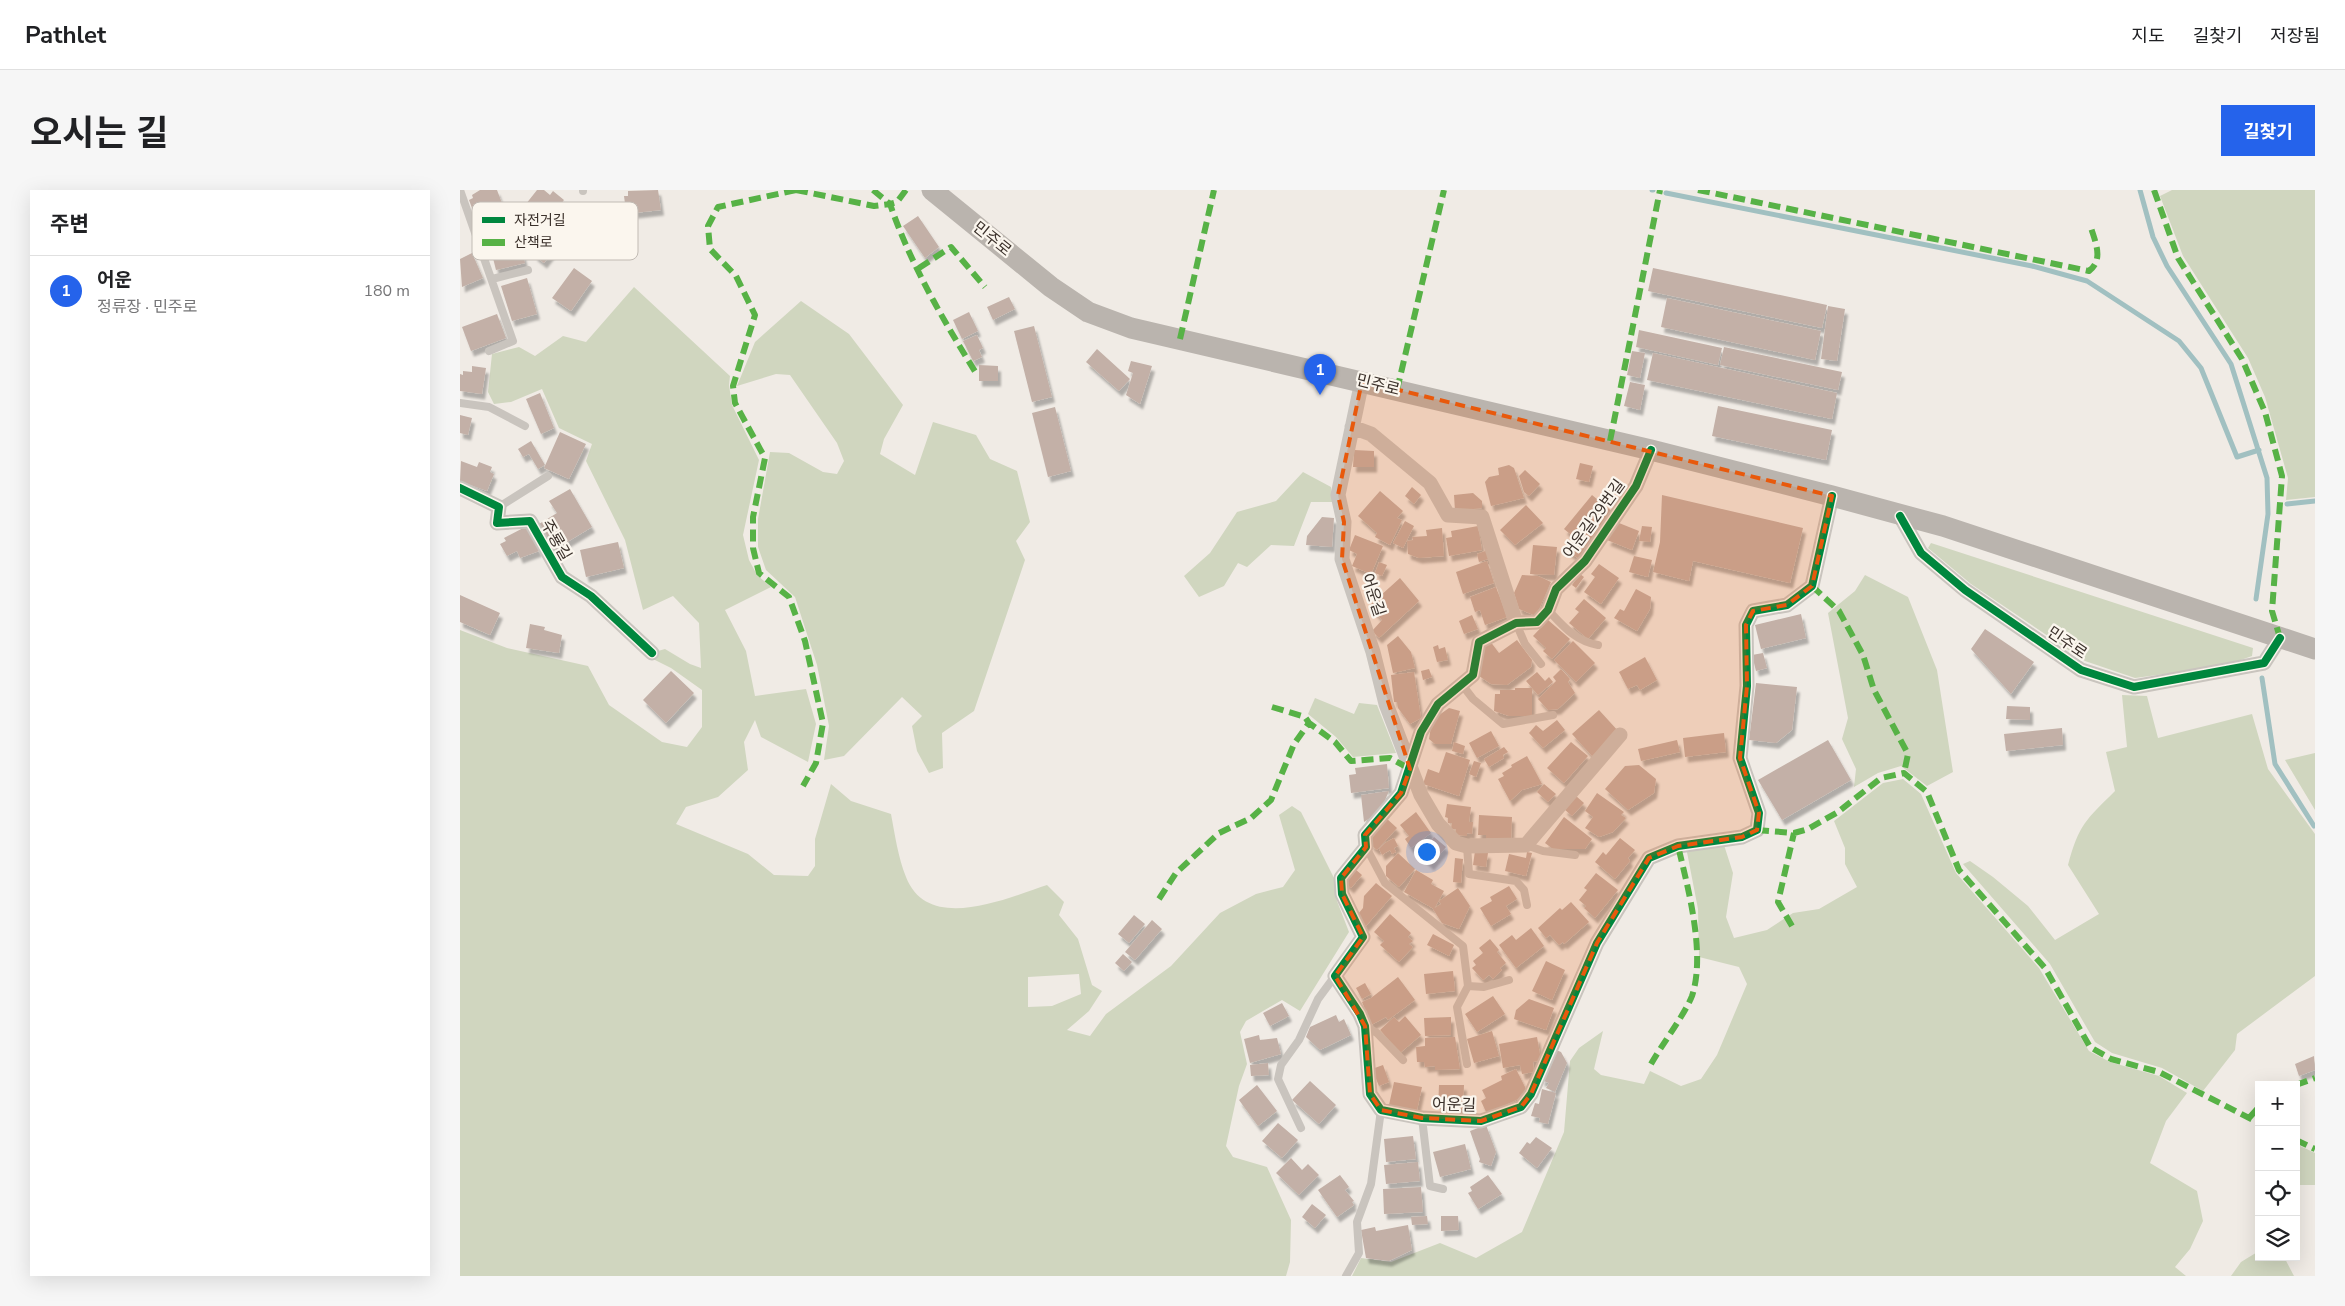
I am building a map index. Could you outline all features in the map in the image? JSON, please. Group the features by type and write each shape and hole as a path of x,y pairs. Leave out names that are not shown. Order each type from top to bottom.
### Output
{"main road":[{"name":"민주로","path":"932,190 1051,287 1088,312 1131,328 1651,450 1943,526 2315,649"}],"street":[{"name":"어운길","path":"1362,381 1338,494 1344,522 1342,559 1373,652 1386,704 1421,795 1438,824 1456,843 1467,846"},
{"path":"1352,427 1371,434 1430,483 1448,515 1482,517 1516,623"},
{"name":"어운길29번길","path":"1548,610 1556,589 1585,561 1636,486 1651,450"},
{"path":"460,488 499,507"},
{"name":"어운길","path":"1381,1110 1422,1118 1481,1121 1521,1107 1531,1094 1597,943 1649,858 1678,846 1742,837 1757,830 1760,813 1740,758 1747,686 1746,625 1753,611 1787,605 1812,586 1832,496"},
{"name":"주룡길","path":"499,507 497,523 530,522 562,577 591,596 652,653"},
{"name":"민주로","path":"1900,516 1921,553 1965,590 2081,670 2134,687 2264,663 2280,638"},
{"path":"1381,1110 1370,1094 1364,1026 1360,1014 1335,976 1363,938 1342,894 1341,878 1366,848 1365,834 1401,794 1421,732 1438,704 1463,686 1473,675 1479,642 1516,623 1537,622 1548,610"},
{"path":"1467,846 1526,845 1620,735"}],"lane":[{"path":"460,190 472,223"},
{"path":"485,260 513,341 489,351"},
{"path":"492,279 528,270"},
{"path":"460,403 489,407 525,426"},
{"path":"499,507 548,476"},
{"path":"1548,610 1571,635 1584,643 1598,645"},
{"path":"1516,623 1525,644 1540,664"},
{"path":"1463,686 1473,699 1503,724 1553,715"},
{"path":"1526,845 1543,851 1575,855"},
{"path":"1467,846 1469,874 1516,882 1524,890 1527,905"},
{"path":"1366,848 1385,883 1463,946 1468,986 1456,1008 1466,1064"},
{"path":"1301,1128 1278,1079 1281,1065 1300,1040 1318,998 1335,976"},
{"path":"1468,986 1484,987 1509,980"},
{"path":"1364,1026 1377,1033 1403,1060"},
{"path":"1346,1276 1359,1253 1357,1222 1371,1184 1381,1110"},
{"name":"어운길","path":"1422,1118 1430,1186 1443,1189"}],"highlighted area":[{"path":"1362,381 1832,496 1812,586 1787,605 1753,611 1746,625 1747,686 1740,758 1759,813 1757,830 1742,837 1678,846 1649,858 1597,943 1531,1094 1521,1107 1481,1121 1422,1118 1381,1110 1370,1094 1365,1026 1335,976 1363,937 1342,894 1341,878 1366,847 1365,835 1401,793 1410,769 1342,559 1344,522 1338,495"}],"green space":[{"path":"2172,190 2315,190 2315,497 2286,500 2288,478 2265,397 2248,358 2183,256 2160,196"},
{"path":"634,287 730,376 729,385 732,405 759,460 743,535 749,560 757,575 771,587 725,610 746,651 755,696 806,689 816,724 808,762 761,737 755,720 744,742 748,770 718,797 686,807 676,824 748,854 774,875 808,876 815,866 815,839 831,784 851,801 891,814 906,877 917,894 932,904 950,908 970,907 991,903 1047,885 1064,902 1059,915 1078,939 1092,985 1102,991 1089,1011 1067,1030 1090,1036 1106,1014 1171,966 1220,913 1256,894 1283,887 1295,870 1279,815 1292,806 1301,812 1334,878 1337,901 1349,932 1300,1011 1282,1000 1246,1021 1240,1032 1247,1064 1239,1086 1226,1146 1233,1157 1267,1167 1291,1220 1290,1262 1286,1276 460,1276 460,630 507,648 588,666 609,705 662,742 687,747 702,727 702,690 671,668 651,658 658,651 665,649 690,664 701,668 699,623 673,596 643,610 625,540 586,461 592,444 559,428 542,389 511,402 494,404 488,392 492,354 519,347 535,356 563,336 586,342","holes":["1079,974 1081,994 1052,1006 1028,1007 1028,977"]},
{"path":"801,301 849,334 903,405 884,439 880,454 915,475 933,422 976,435 990,459 1017,471 1030,522 1016,541 1025,560 974,711 942,733 943,768 929,773 917,751 912,726 922,716 902,697 844,756 824,760 829,726 817,665 795,597 766,570 758,547 758,519 770,452 789,453 823,472 837,474 844,461 837,443 790,375 776,374 737,386 755,342"},
{"path":"1303,472 1331,487 1333,502 1311,502 1294,546 1271,545 1247,567 1238,563 1224,586 1199,597 1184,576 1210,553 1237,512 1276,501"},
{"path":"1931,543 2253,648 2252,656 2224,666 2135,678 2085,661 1971,584 1928,548"},
{"path":"1865,575 1908,597 1937,670 1953,772 1927,786 1901,766 1878,773 1854,787 1856,769 1842,739 1848,718 1828,613 1855,591"},
{"path":"2122,695 2147,696 2158,738 2252,714 2268,769 2315,834 2315,976 2237,1034 2235,1050 2203,1091 2162,1068 2112,1053 2095,1042 2050,964 1963,864 1970,861 1993,877 2028,906 2055,940 2099,914 2068,865 2080,831 2090,816 2115,791 2106,752 2127,747"},
{"path":"1315,698 1354,714 1359,703 1377,705 1396,753 1353,757 1336,737 1308,714"},
{"path":"2315,753 2315,810 2285,760"},
{"path":"1903,779 1921,794 1956,873 2039,968 2089,1051 2110,1062 2159,1076 2187,1093 2166,1121 2150,1163 2197,1191 2203,1221 2190,1249 2175,1267 2186,1276 1352,1276 1361,1258 1391,1262 1440,1243 1476,1258 1522,1232 1564,1132 1570,1061 1579,1048 1603,1031 1594,1069 1601,1075 1644,1084 1650,1071 1681,1086 1701,1079 1717,1055 1747,984 1739,967 1699,957 1698,909 1686,847 1724,845 1733,873 1726,917 1734,938 1767,930 1793,913 1819,909 1857,887 1845,864 1845,848 1834,821 1883,783"},
{"path":"2300,1146 2315,1153 2315,1185 2300,1185"},
{"path":"2255,1253 2255,1261 2286,1261 2294,1276 2231,1276 2241,1262"}],"building":[{"path":"480,190 497,190 502,202 472,202 472,208 469,200 473,198 472,195"},
{"path":"537,190 544,190 550,195 553,191 564,200 562,202 528,202"},
{"path":"658,190 661,210 638,213 638,202 625,202 624,196 628,196 628,191"},
{"path":"918,216 939,247 925,258 903,226"},
{"path":"472,253 472,260 475,260 483,278 462,287 460,259"},
{"path":"494,260 524,260 525,263 496,270"},
{"path":"574,268 592,281 571,311 552,298"},
{"path":"1653,268 1827,305 1822,328 1648,291"},
{"path":"527,278 537,314 512,321 501,286"},
{"path":"1009,297 1015,309 993,320 987,307"},
{"path":"1667,298 1821,331 1815,360 1661,327"},
{"path":"1828,306 1845,309 1837,361 1821,359"},
{"path":"969,312 978,331 962,339 953,320"},
{"path":"497,314 506,338 471,351 462,327"},
{"path":"1034,326 1052,397 1032,402 1014,331"},
{"path":"1639,330 1722,348 1718,365 1636,347"},
{"path":"977,335 983,348 979,350 982,357 973,361 963,341"},
{"path":"1724,347 1842,372 1838,390 1720,365"},
{"path":"1097,349 1130,379 1119,391 1086,362"},
{"path":"1632,351 1645,353 1640,378 1627,375"},
{"path":"1653,353 1837,393 1832,419 1647,380"},
{"path":"1131,361 1152,366 1140,404 1126,395 1133,373 1128,371"},
{"path":"979,365 998,366 998,381 979,381"},
{"path":"472,366 486,368 482,394 460,391 460,374 463,375 463,371 472,372"},
{"path":"1630,382 1645,385 1640,410 1624,406"},
{"path":"540,393 554,428 541,434 526,399"},
{"path":"1718,406 1832,430 1826,460 1712,436"},
{"path":"1055,407 1071,471 1048,477 1032,413"},
{"path":"460,415 472,418 468,435 460,433"},
{"path":"560,432 586,444 569,479 544,468"},
{"path":"531,441 545,465 538,469 529,454 523,457 518,449"},
{"path":"1354,450 1374,451 1374,467 1353,467"},
{"path":"461,461 477,467 479,462 492,467 490,472 494,474 487,491 460,481"},
{"path":"1580,463 1593,466 1589,482 1576,479"},
{"path":"1509,465 1514,468 1524,498 1491,506 1485,482 1489,477 1499,475 1498,468"},
{"path":"1525,470 1540,484 1529,496 1524,492 1519,476"},
{"path":"1412,487 1421,495 1414,504 1405,496"},
{"path":"570,489 592,527 554,550 539,524 557,513 549,501"},
{"path":"1380,491 1403,511 1397,518 1402,520 1390,545 1375,537 1377,533 1358,516"},
{"path":"1473,493 1482,501 1482,508 1455,511 1454,495"},
{"path":"1592,495 1614,513 1586,547 1564,529"},
{"path":"1662,495 1803,528 1790,583 1693,561 1689,581 1653,572 1660,542"},
{"path":"1526,505 1543,523 1515,545 1500,530"},
{"path":"1322,517 1334,518 1332,547 1306,545 1307,536"},
{"path":"1405,521 1414,526 1403,548 1393,543"},
{"path":"1619,523 1639,531 1632,550 1607,540"},
{"path":"527,526 539,551 520,558 517,551 507,556 500,544 506,541 504,538"},
{"path":"1478,526 1482,550 1449,556 1446,538 1452,537 1451,531"},
{"path":"1642,526 1652,527 1650,542 1639,541"},
{"path":"1442,528 1444,556 1419,558 1408,554 1407,541 1413,540 1412,537 1427,536 1426,530"},
{"path":"1355,535 1383,546 1371,574 1352,566 1357,554 1349,550"},
{"path":"618,542 624,568 586,577 580,550"},
{"path":"1574,542 1587,550 1581,560 1567,551"},
{"path":"1533,545 1557,547 1554,575 1530,574"},
{"path":"1488,550 1491,558 1479,562 1477,554"},
{"path":"1634,556 1652,560 1648,577 1629,572"},
{"path":"1487,561 1494,583 1463,594 1456,572"},
{"path":"1379,562 1387,565 1382,576 1375,573"},
{"path":"1599,564 1619,578 1601,604 1584,592 1595,577 1591,574"},
{"path":"1580,574 1584,577 1576,588 1572,585"},
{"path":"1522,575 1538,576 1551,582 1536,616 1519,609 1514,593"},
{"path":"1400,578 1419,601 1379,638 1372,631 1382,620 1369,606"},
{"path":"1496,587 1507,617 1485,625 1480,610 1475,612 1470,597"},
{"path":"1636,589 1651,597 1650,609 1637,631 1614,618 1620,609 1624,611"},
{"path":"460,595 500,613 490,635 460,622"},
{"path":"1584,599 1606,618 1588,639 1569,623 1579,612 1575,609"},
{"path":"1801,614 1806,638 1761,649 1755,625"},
{"path":"1472,615 1478,629 1464,634 1459,621"},
{"path":"1548,620 1570,639 1552,659 1543,651 1546,648 1533,636"},
{"path":"530,624 545,627 544,630 562,635 559,653 526,648"},
{"path":"1985,629 2034,662 2011,694 1971,649"},
{"path":"1398,636 1411,652 1415,668 1393,673 1387,645"},
{"path":"1517,640 1532,660 1531,667 1507,685 1491,684 1479,676 1482,647 1490,641 1499,653"},
{"path":"1573,641 1595,663 1576,682 1554,660"},
{"path":"1438,645 1439,649 1445,647 1448,660 1437,662 1433,647"},
{"path":"1763,653 1767,668 1756,671 1752,655"},
{"path":"1645,657 1657,680 1640,690 1637,685 1628,689 1619,672"},
{"path":"1429,669 1432,677 1423,680 1421,671"},
{"path":"1561,669 1570,679 1568,682 1575,693 1558,709 1548,710 1538,699 1556,681 1553,677"},
{"path":"671,671 694,693 666,723 643,700"},
{"path":"1414,672 1421,718 1410,724 1398,708 1397,702 1394,702 1391,675"},
{"path":"1537,672 1545,681 1549,677 1553,682 1538,695 1526,681"},
{"path":"1756,683 1797,687 1792,730 1776,743 1749,740"},
{"path":"1515,688 1532,688 1532,716 1509,716 1494,711 1495,694 1500,694 1500,690 1515,690"},
{"path":"2007,706 2030,707 2030,720 2006,719"},
{"path":"1449,708 1460,711 1451,744 1435,744 1429,739 1432,720"},
{"path":"1599,710 1619,732 1592,756 1572,734"},
{"path":"1557,720 1565,730 1543,748 1529,733 1536,725 1543,731"},
{"path":"2062,728 2063,745 2006,751 2004,734"},
{"path":"1491,731 1499,746 1477,758 1469,743"},
{"path":"1724,733 1726,752 1685,757 1683,738"},
{"path":"1677,740 1680,752 1641,761 1638,749"},
{"path":"1828,740 1851,780 1782,820 1758,780"},
{"path":"1454,742 1465,746 1463,754 1452,751"},
{"path":"1571,742 1588,756 1564,783 1547,768"},
{"path":"1504,747 1508,752 1503,755 1504,758 1489,767 1484,759"},
{"path":"1446,752 1470,760 1459,796 1423,784 1428,769 1439,773"},
{"path":"1527,756 1542,784 1522,790 1510,801 1498,779 1504,776 1502,773 1512,767 1511,765"},
{"path":"1474,761 1481,763 1476,777 1469,774"},
{"path":"1387,764 1389,788 1351,793 1349,775 1356,774 1355,768"},
{"path":"1639,765 1656,779 1654,793 1628,810 1605,789 1625,766"},
{"path":"1544,784 1556,794 1548,802 1537,792"},
{"path":"1389,791 1380,811 1364,822 1361,795"},
{"path":"1597,793 1624,812 1621,815 1626,818 1613,832 1599,837 1585,828 1593,817 1585,811"},
{"path":"1576,796 1584,803 1572,816 1564,809"},
{"path":"1447,804 1471,807 1469,822 1473,822 1472,834 1467,833 1467,836 1455,835 1456,829 1451,829 1452,823 1448,823 1448,818 1445,817"},
{"path":"1416,812 1431,833 1411,848 1405,839 1409,836 1400,825"},
{"path":"1479,815 1512,817 1511,840 1486,838 1486,835 1478,835"},
{"path":"1564,817 1592,839 1585,849 1553,849 1545,843"},
{"path":"1386,818 1397,828 1377,850 1371,845 1369,837"},
{"path":"1434,837 1446,847 1431,865 1419,854"},
{"path":"1394,838 1398,846 1394,848 1396,852 1392,854 1390,850 1382,855 1379,849"},
{"path":"1620,838 1635,850 1628,858 1630,861 1615,879 1595,862 1603,852 1606,855"},
{"path":"1475,851 1488,853 1486,867 1473,865"},
{"path":"1527,852 1532,853 1526,876 1505,871 1509,854 1526,858"},
{"path":"1398,853 1415,869 1399,887 1386,876 1386,866"},
{"path":"1455,858 1463,859 1461,883 1453,882"},
{"path":"1355,869 1362,875 1351,888 1344,882"},
{"path":"1416,870 1433,880 1431,884 1444,891 1434,909 1404,892"},
{"path":"1596,873 1618,890 1595,918 1584,908 1586,906 1579,900 1587,890 1584,888"},
{"path":"1376,883 1392,896 1365,927 1358,914 1363,908 1364,896"},
{"path":"1509,886 1517,899 1506,906 1511,914 1491,926 1480,908 1492,901 1490,897"},
{"path":"1458,888 1470,906 1459,929 1442,923 1433,909 1441,904 1439,901"},
{"path":"1571,902 1589,922 1564,944 1563,942 1559,945 1550,935 1546,938 1538,928 1560,908 1562,910"},
{"path":"1390,914 1411,933 1408,937 1413,941 1409,944 1413,947 1399,962 1380,945 1384,941 1374,932"},
{"path":"1134,915 1145,924 1129,943 1118,934"},
{"path":"1152,920 1162,929 1135,960 1125,952"},
{"path":"1531,928 1544,946 1516,968 1499,945 1512,935 1516,940"},
{"path":"1433,934 1454,945 1449,956 1427,945"},
{"path":"1490,939 1506,963 1500,968 1502,970 1493,979 1489,975 1483,980 1472,968 1476,965 1473,961 1483,953 1479,948"},
{"path":"1123,954 1132,962 1124,971 1115,963"},
{"path":"1546,961 1565,970 1552,1000 1532,991"},
{"path":"1453,971 1455,991 1426,994 1424,974"},
{"path":"1398,977 1415,1000 1388,1020 1386,1017 1371,1025 1362,1002 1371,998"},
{"path":"1365,983 1371,994 1362,999 1356,988"},
{"path":"1493,996 1505,1014 1477,1032 1465,1014"},
{"path":"1529,999 1554,1008 1546,1030 1514,1019 1516,1010"},
{"path":"1282,1003 1289,1016 1270,1026 1263,1013"},
{"path":"1336,1015 1339,1022 1344,1019 1351,1035 1320,1050 1306,1037 1310,1027"},
{"path":"1405,1016 1421,1035 1400,1053 1380,1030 1394,1017 1399,1022"},
{"path":"1451,1017 1451,1035 1425,1036 1424,1018"},
{"path":"1492,1031 1499,1056 1474,1063 1467,1039"},
{"path":"1259,1035 1260,1040 1277,1038 1281,1054 1250,1063 1244,1039"},
{"path":"1455,1037 1460,1069 1435,1070 1435,1066 1425,1067 1424,1062 1417,1062 1416,1047 1425,1046 1425,1038"},
{"path":"1537,1037 1541,1060 1533,1062 1534,1072 1522,1074 1520,1065 1503,1068 1499,1044"},
{"path":"1554,1049 1561,1052 1567,1063 1555,1092 1546,1088 1549,1083 1541,1080"},
{"path":"2314,1056 2315,1070 2299,1076 2295,1064"},
{"path":"1268,1063 1269,1075 1251,1076 1250,1065"},
{"path":"1383,1065 1389,1082 1379,1086 1372,1069"},
{"path":"1516,1069 1526,1089 1518,1099 1487,1114 1481,1101 1486,1098 1482,1090 1502,1080 1501,1076"},
{"path":"1310,1081 1336,1105 1319,1124 1292,1100"},
{"path":"1394,1082 1422,1087 1417,1110 1389,1105"},
{"path":"1257,1085 1277,1111 1258,1126 1239,1100"},
{"path":"1439,1085 1464,1085 1463,1109 1438,1109"},
{"path":"1542,1089 1556,1093 1548,1124 1539,1122 1540,1118 1531,1116 1535,1103 1539,1104"},
{"path":"1278,1123 1298,1140 1282,1158 1262,1141"},
{"path":"1486,1125 1496,1152 1491,1166 1479,1162 1480,1159 1470,1131"},
{"path":"1413,1136 1416,1159 1386,1162 1384,1139"},
{"path":"1536,1137 1552,1148 1537,1168 1519,1153 1527,1142 1530,1144"},
{"path":"1465,1144 1471,1169 1440,1177 1433,1152"},
{"path":"1291,1158 1302,1170 1308,1164 1319,1175 1299,1195 1276,1173"},
{"path":"1418,1162 1420,1181 1386,1184 1384,1165"},
{"path":"1340,1175 1349,1187 1345,1190 1354,1201 1352,1202 1354,1205 1337,1217 1318,1190"},
{"path":"1488,1175 1502,1194 1478,1209 1468,1193 1472,1191 1470,1187"},
{"path":"1421,1187 1423,1212 1384,1214 1383,1189"},
{"path":"1312,1204 1326,1215 1315,1228 1302,1217"},
{"path":"1427,1216 1428,1224 1412,1225 1411,1217"},
{"path":"1441,1216 1458,1216 1459,1230 1441,1231"},
{"path":"1408,1225 1412,1250 1389,1261 1366,1258 1361,1230 1375,1227 1376,1231"}],"waterway":[{"path":"2140,190 2153,237 2167,266 2231,364 2267,478 2268,514 2256,599"},
{"path":"1666,193 2032,266 2087,281 2179,341 2201,368 2237,457 2259,450"},
{"path":"2287,504 2315,501"},
{"path":"2262,678 2275,764 2314,826"}],"marked path":[{"path":"796,190 718,207 708,226 710,249 736,276 755,315 733,386 735,403 765,458 753,517 753,548 759,573 789,597 805,641 823,723 816,763 803,786"},
{"path":"796,190 874,206 890,204"},
{"path":"873,190 890,204"},
{"path":"906,190 897,202 890,204 898,226 928,291 976,373"},
{"path":"1180,339 1214,190"},
{"path":"1397,390 1444,190"},
{"path":"1610,441 1660,190"},
{"path":"1698,190 2089,271 2094,266 2097,255 2096,243 2090,224"},
{"path":"2154,190 2178,258 2242,359 2265,412 2282,476 2272,611 2280,638"},
{"path":"919,268 951,247 985,287"},
{"path":"1812,586 1839,611 1863,655 1874,690 1908,754 1904,773"},
{"path":"1272,707 1305,717 1309,723"},
{"path":"1159,899 1176,873 1219,833 1251,818 1271,800 1294,744 1309,723 1335,742 1351,761 1390,758 1410,769"},
{"path":"1757,830 1794,833 1808,829 1838,812 1881,778 1904,773 1927,792 1959,870 2045,968 2090,1047 2111,1059 2159,1072 2255,1121"},
{"path":"1792,926 1778,902 1794,833"},
{"path":"1651,1064 1689,1003 1696,979 1697,961 1694,921 1678,846"},
{"path":"2300,1084 2315,1078"},
{"path":"2249,1118 2255,1111"},
{"path":"2300,1142 2315,1149"}],"cycle path":[{"path":"1651,450 1636,486 1585,561 1556,589 1548,610 1537,622 1516,623 1479,642 1473,675 1438,704 1421,732 1401,793 1365,835 1366,847 1341,878 1342,894 1363,937 1335,976 1360,1014 1365,1026 1370,1094 1381,1110 1422,1118 1481,1121 1521,1107 1531,1094 1597,943 1649,858 1678,846 1742,837 1757,830 1759,813 1740,758 1747,686 1746,625 1753,611 1787,605 1812,586 1832,496"},
{"path":"460,488 499,507 497,523 530,521 562,577 591,596 652,653"},
{"path":"1900,516 1921,553 1965,590 2081,670 2134,687 2264,663 2280,638"}],"place":[{"name":"어운","path":"1320,395"}]}
